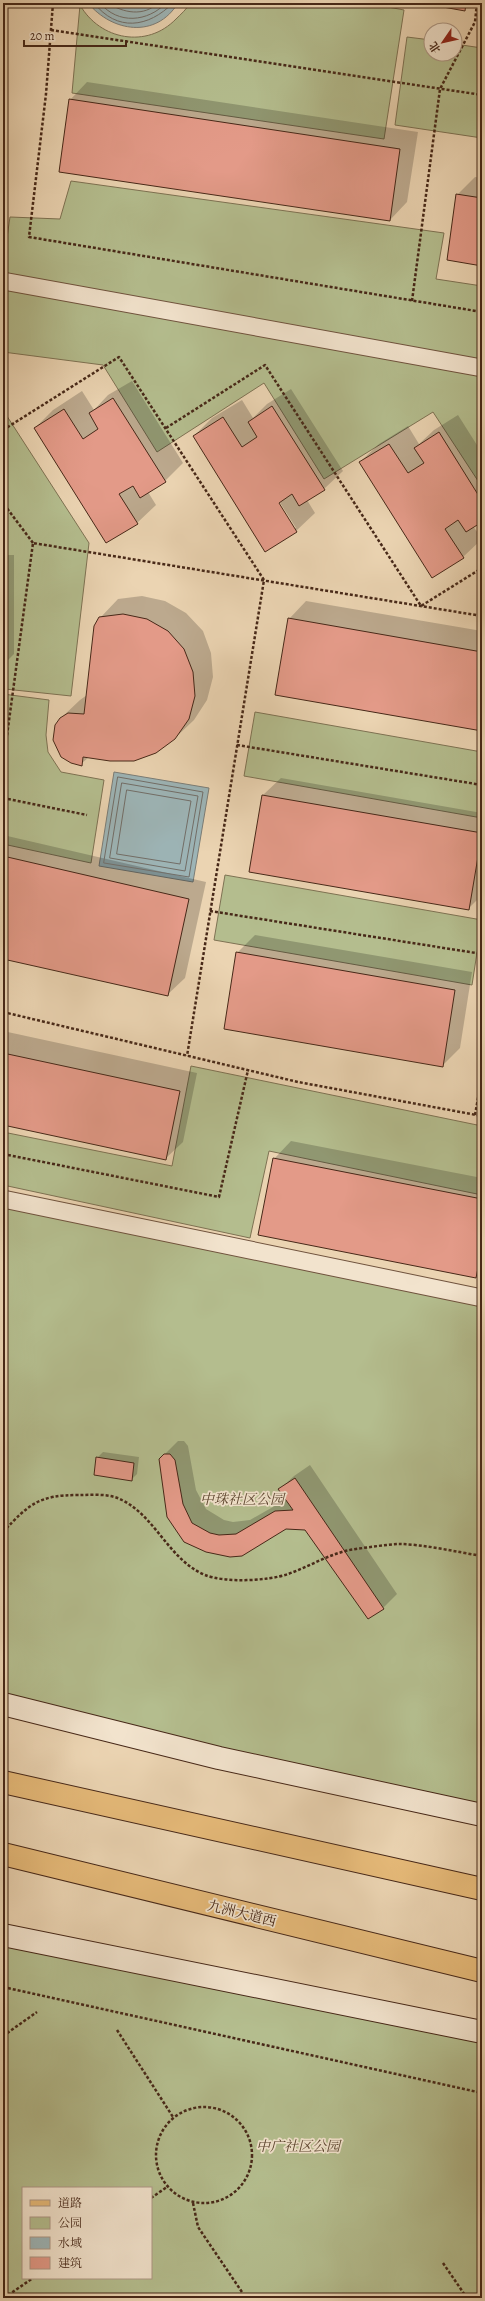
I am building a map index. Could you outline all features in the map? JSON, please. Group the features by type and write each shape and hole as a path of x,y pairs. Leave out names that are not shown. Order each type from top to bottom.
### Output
{"main road":[{"path":"3,1704 219,1758 482,1816"},
{"path":"3,1782 482,1889"},
{"name":"九洲大道西","path":"3,1854 482,1971"},
{"path":"3,1935 482,2032"}],"lane":[{"path":"3,281 482,368"},
{"path":"3,1199 482,1298"}],"path":[{"path":"53,3 29,238 482,312"},
{"path":"412,301 440,89 475,22 477,3"},
{"path":"51,30 482,95"},
{"path":"3,430 119,357 264,580 187,1056"},
{"path":"166,428 265,365 421,606"},
{"path":"3,507 6,506 34,543 482,616"},
{"path":"3,765 34,543"},
{"path":"421,606 482,568"},
{"path":"237,745 482,785"},
{"path":"3,798 87,815"},
{"path":"210,911 482,954"},
{"path":"3,1012 298,1082 482,1116"},
{"path":"3,1154 219,1197 248,1070"},
{"path":"475,1115 482,1076"},
{"path":"3,1532 26,1509 44,1498 55,1495 103,1494 122,1500 145,1517 182,1559 204,1575 230,1580 257,1579 286,1575 336,1554 374,1546 399,1544 482,1556"},
{"path":"3,1988 482,2093"},
{"path":"3,2036 37,2012"},
{"path":"118,2030 173,2117"},
{"path":"204,2107 220,2110 234,2118 245,2130 251,2146 251,2162 247,2178 237,2191 223,2200 208,2204 193,2203 179,2197 167,2187 159,2174 155,2159 157,2143 163,2129 173,2117 187,2110 204,2107"},
{"path":"152,2197 167,2187"},
{"path":"193,2203 198,2227 246,2298"},
{"path":"443,2263 467,2298"},
{"path":"4,2298 32,2279"}],"green space":[{"path":"190,3 367,3 404,10 384,139 72,93 80,5 89,17 99,26 112,33 138,37 152,34 164,28 176,19"},
{"path":"407,37 423,39 423,62 463,62 463,45 482,48 482,138 395,125"},
{"path":"71,181 444,233 436,279 482,286 482,487 433,412 324,479 264,383 157,452 103,365 3,352 3,265 10,217 60,219"},
{"path":"3,410 89,543 71,696 5,689"},
{"path":"3,694 49,700 46,735 48,752 61,772 104,780 91,863 3,844"},
{"path":"255,712 482,752 482,818 244,776"},
{"path":"225,875 482,920 472,985 214,940"},
{"path":"191,1066 482,1126 482,1195 269,1151 250,1238 3,1185 3,1132 172,1166"},
{"name":"中珠社区公园","path":"3,1199 482,1300 482,1809 3,1697"},
{"name":"中广社区公园","path":"3,1926 482,2032 482,2298 3,2298"}],"water":[{"path":"88,3 178,3 169,15 158,22 146,26 134,27 121,25 109,20 98,13"},
{"path":"114,772 209,788 193,882 99,866"}],"building":[{"path":"421,3 466,3 465,11"},
{"path":"69,99 400,149 390,221 59,172"},
{"path":"456,194 482,198 482,266 447,260"},
{"path":"113,398 166,482 140,498 133,486 119,494 138,524 106,543 34,428 64,409 83,439 98,429 89,413"},
{"path":"272,406 325,490 299,506 292,494 279,503 297,532 265,552 193,436 223,417 242,447 257,437 248,422"},
{"path":"439,432 482,501 482,522 466,532 458,520 445,529 464,558 432,578 359,462 389,444 408,473 424,463 414,448"},
{"path":"123,614 147,619 168,631 184,649 193,672 195,696 189,719 175,739 156,753 134,761 110,761 83,757 82,766 71,763 61,757 53,740 55,725 60,718 68,713 84,714 94,626 99,617"},
{"path":"288,618 482,652 482,731 275,695"},
{"path":"262,795 482,833 469,910 249,872"},
{"path":"3,856 189,899 168,996 3,959"},
{"path":"236,952 455,990 443,1067 224,1029"},
{"path":"3,1053 180,1091 166,1160 3,1125"},
{"path":"273,1158 482,1199 482,1248 476,1278 258,1235"},
{"path":"164,1454 170,1454 175,1460 183,1504 192,1523 210,1533 219,1535 236,1534 275,1511 293,1510 278,1489 295,1478 384,1609 368,1619 305,1530 286,1529 242,1556 230,1557 206,1552 184,1542 167,1517 159,1459"},
{"path":"96,1457 134,1463 132,1481 94,1475"}]}
